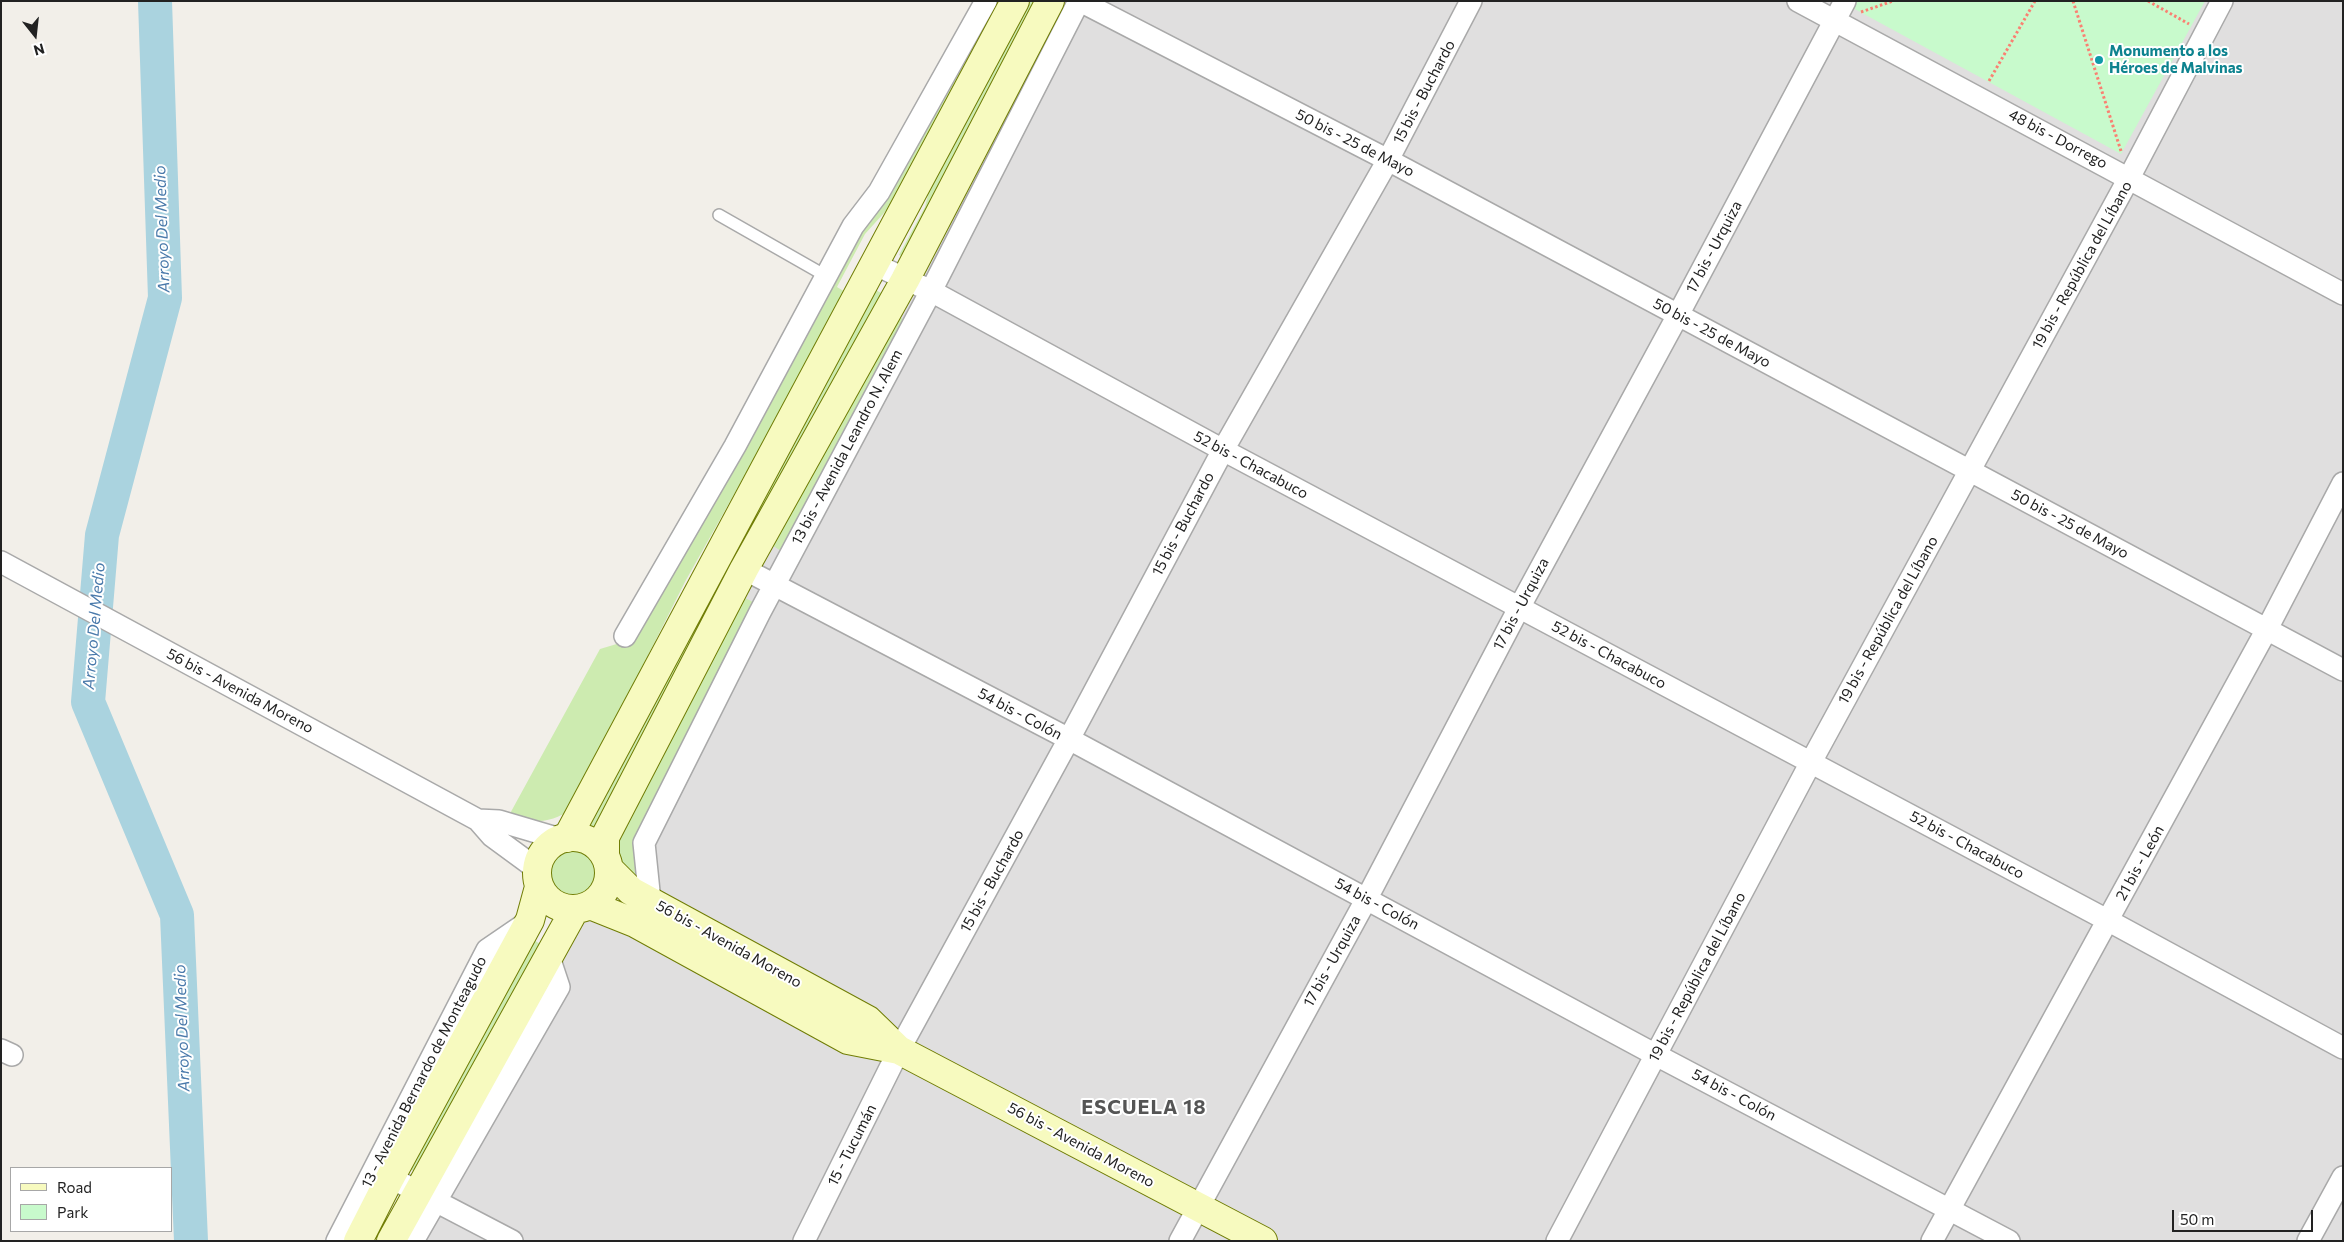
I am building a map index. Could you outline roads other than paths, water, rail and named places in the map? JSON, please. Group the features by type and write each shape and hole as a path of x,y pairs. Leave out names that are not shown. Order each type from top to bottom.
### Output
{"main road":[{"path":"564,838 1015,1"},
{"name":"13 bis - Avenida Leandro N. Alem","path":"607,862 605,838 744,569 905,280 1050,1"},
{"path":"390,1241 427,1197 549,957 582,907 604,892 608,881 607,862 596,846 586,839 564,838 548,847 540,858 538,878 553,904 564,908 582,907"},
{"name":"56 bis - Avenida Moreno","path":"607,862 631,891 868,1020 899,1050"},
{"name":"13 - Avenida Bernardo de Monteagudo","path":"358,1241 382,1174 530,920 538,878"},
{"name":"56 bis - Avenida Moreno","path":"582,907 635,922 848,1040 899,1050 1263,1241"}],"street":[{"path":"625,636 735,446 853,226 880,192 986,1"},
{"name":"50 bis - 25 de Mayo","path":"1079,1 1388,160 2343,670"},
{"name":"13 bis - Avenida Leandro N. Alem","path":"650,901 644,843 774,585 931,291 1079,1"},
{"name":"15 bis - Buchardo","path":"899,1050 1069,739 1223,450 1388,160 1471,1"},
{"name":"48 bis - Dorrego","path":"1798,1 2343,294"},
{"name":"17 bis - Urquiza","path":"1180,1241 1366,898 1844,1"},
{"name":"19 bis - República del Líbano","path":"1557,1241 1810,762 2129,178 2222,1"},
{"name":"52 bis - Chacabuco","path":"874,264 931,291 1223,450 2109,920 2343,1048"},
{"name":"21 bis - León","path":"1932,1241 2267,630 2343,483"},
{"name":"56 bis - Avenida Moreno","path":"1,562 478,820 492,836 538,878"},
{"name":"54 bis - Colón","path":"744,569 1069,739 2009,1241"},
{"name":"56 bis - Avenida Moreno","path":"478,820 499,820 564,838"},
{"name":"15 - Tucumán","path":"804,1241 899,1050"},
{"path":"382,1174 512,1241"},
{"name":"13 - Avenida Bernardo de Monteagudo","path":"337,1241 382,1174"},
{"path":"2308,1241 2343,1177"},
{"path":"413,1241 427,1197"}],"lane":[{"path":"719,215 826,276"}],"waterway":[{"name":"Arroyo Del Medio","path":"155,1 165,298 102,535 88,702 177,915 191,1241"}],"place":[{"name":"Monumento a los Héroes de Malvinas","path":"2099,60"}],"district":[{"name":"ESCUELA 18","path":"1144,1107"}]}
